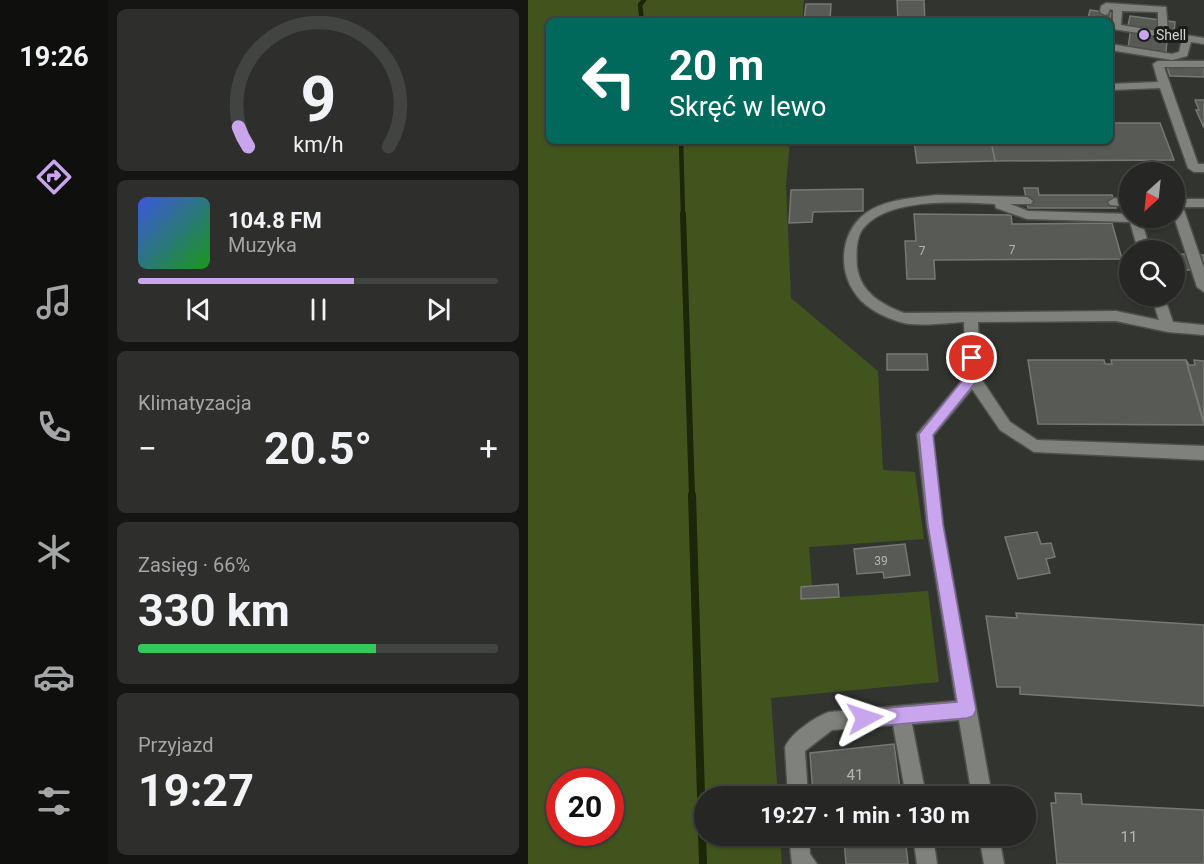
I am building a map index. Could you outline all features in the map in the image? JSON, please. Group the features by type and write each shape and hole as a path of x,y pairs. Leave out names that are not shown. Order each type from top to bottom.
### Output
{"lane":[{"path":"1163,33 1163,9 1170,0"},
{"path":"1105,12 1106,6 1163,9"},
{"path":"1118,8 1116,27 1204,41"},
{"path":"1113,47 1172,57 1183,54 1187,38"},
{"path":"1204,64 1158,64 1194,168 1204,168"},
{"path":"1113,87 1164,85"},
{"path":"986,200 1027,215 1119,218"},
{"path":"1027,201 909,201 880,209 858,226 849,250 853,280 861,294 883,311 903,318 1116,316 1168,327 1204,330"},
{"path":"1114,202 1119,202"},
{"path":"1185,203 1204,203"},
{"path":"1184,228 1204,287"},
{"path":"1161,306 1168,327"},
{"path":"971,318 973,378 1005,426 1035,446 1204,453"},
{"path":"973,378 926,434 935,525 980,786"},
{"path":"797,786 795,747 829,721 967,710"},
{"path":"901,715 914,786"},
{"path":"799,846 800,859 807,864"},
{"path":"924,846 927,864"},
{"path":"991,846 994,864"}],"green space":[{"path":"528,0 804,0 802,18 546,18 546,144 790,144 786,185 791,298 878,371 883,470 915,472 924,539 809,547 813,599 928,591 939,682 771,698 777,786 694,786 694,846 781,846 782,864 528,864"}],"building":[{"path":"897,0 924,0 925,18 898,18"},
{"path":"806,4 831,4 830,18 804,18"},
{"path":"1090,10 1111,13 1110,18 1088,18"},
{"name":"Shell","path":"1130,16 1175,22 1174,33 1158,30 1157,38 1167,40 1166,53 1128,48"},
{"path":"1167,67 1204,68 1204,77 1170,76"},
{"path":"1195,100 1204,100 1204,128 1196,110 1199,110"},
{"path":"1113,123 1160,123 1174,160 995,161 992,144 1113,144"},
{"path":"914,144 992,144 995,161 917,163"},
{"path":"1024,188 1038,188 1039,195 1112,195 1116,208 1028,208"},
{"path":"863,189 863,211 813,212 812,222 789,223 791,190"},
{"path":"914,214 1011,215 1012,224 1112,223 1119,248 1119,259 934,260 935,279 907,279 905,241 916,241"},
{"path":"1185,254 1204,255 1204,270 1185,270"},
{"path":"887,354 927,354 928,370 887,370"},
{"path":"1028,360 1104,360 1105,364 1112,364 1111,360 1186,360 1204,425 1038,424"},
{"path":"1186,360 1189,365 1195,365 1194,360 1204,361 1204,422"},
{"path":"1037,532 1041,544 1051,543 1055,557 1046,559 1050,573 1018,579 1005,537"},
{"path":"905,544 910,575 884,578 883,572 857,574 854,549"},
{"path":"838,584 839,597 801,599 801,587"},
{"path":"1016,613 1204,625 1204,706 1020,694 1020,687 997,687 986,616 1017,618"},
{"path":"894,744 900,786 812,786 810,753"},
{"path":"1055,793 1081,794 1082,804 1204,810 1204,864 1057,864 1051,803 1056,803"},
{"path":"845,846 906,846 908,864 846,864"}],"waterway":[{"path":"642,18 640,5 644,0"},
{"path":"681,144 683,215"},
{"path":"683,214 692,496"},
{"path":"692,495 703,864"}],"place":[{"name":"Shell","path":"1144,35"}],"route":[{"path":"865,718 967,710 935,525 928,473 926,434 973,378 972,358"}]}
